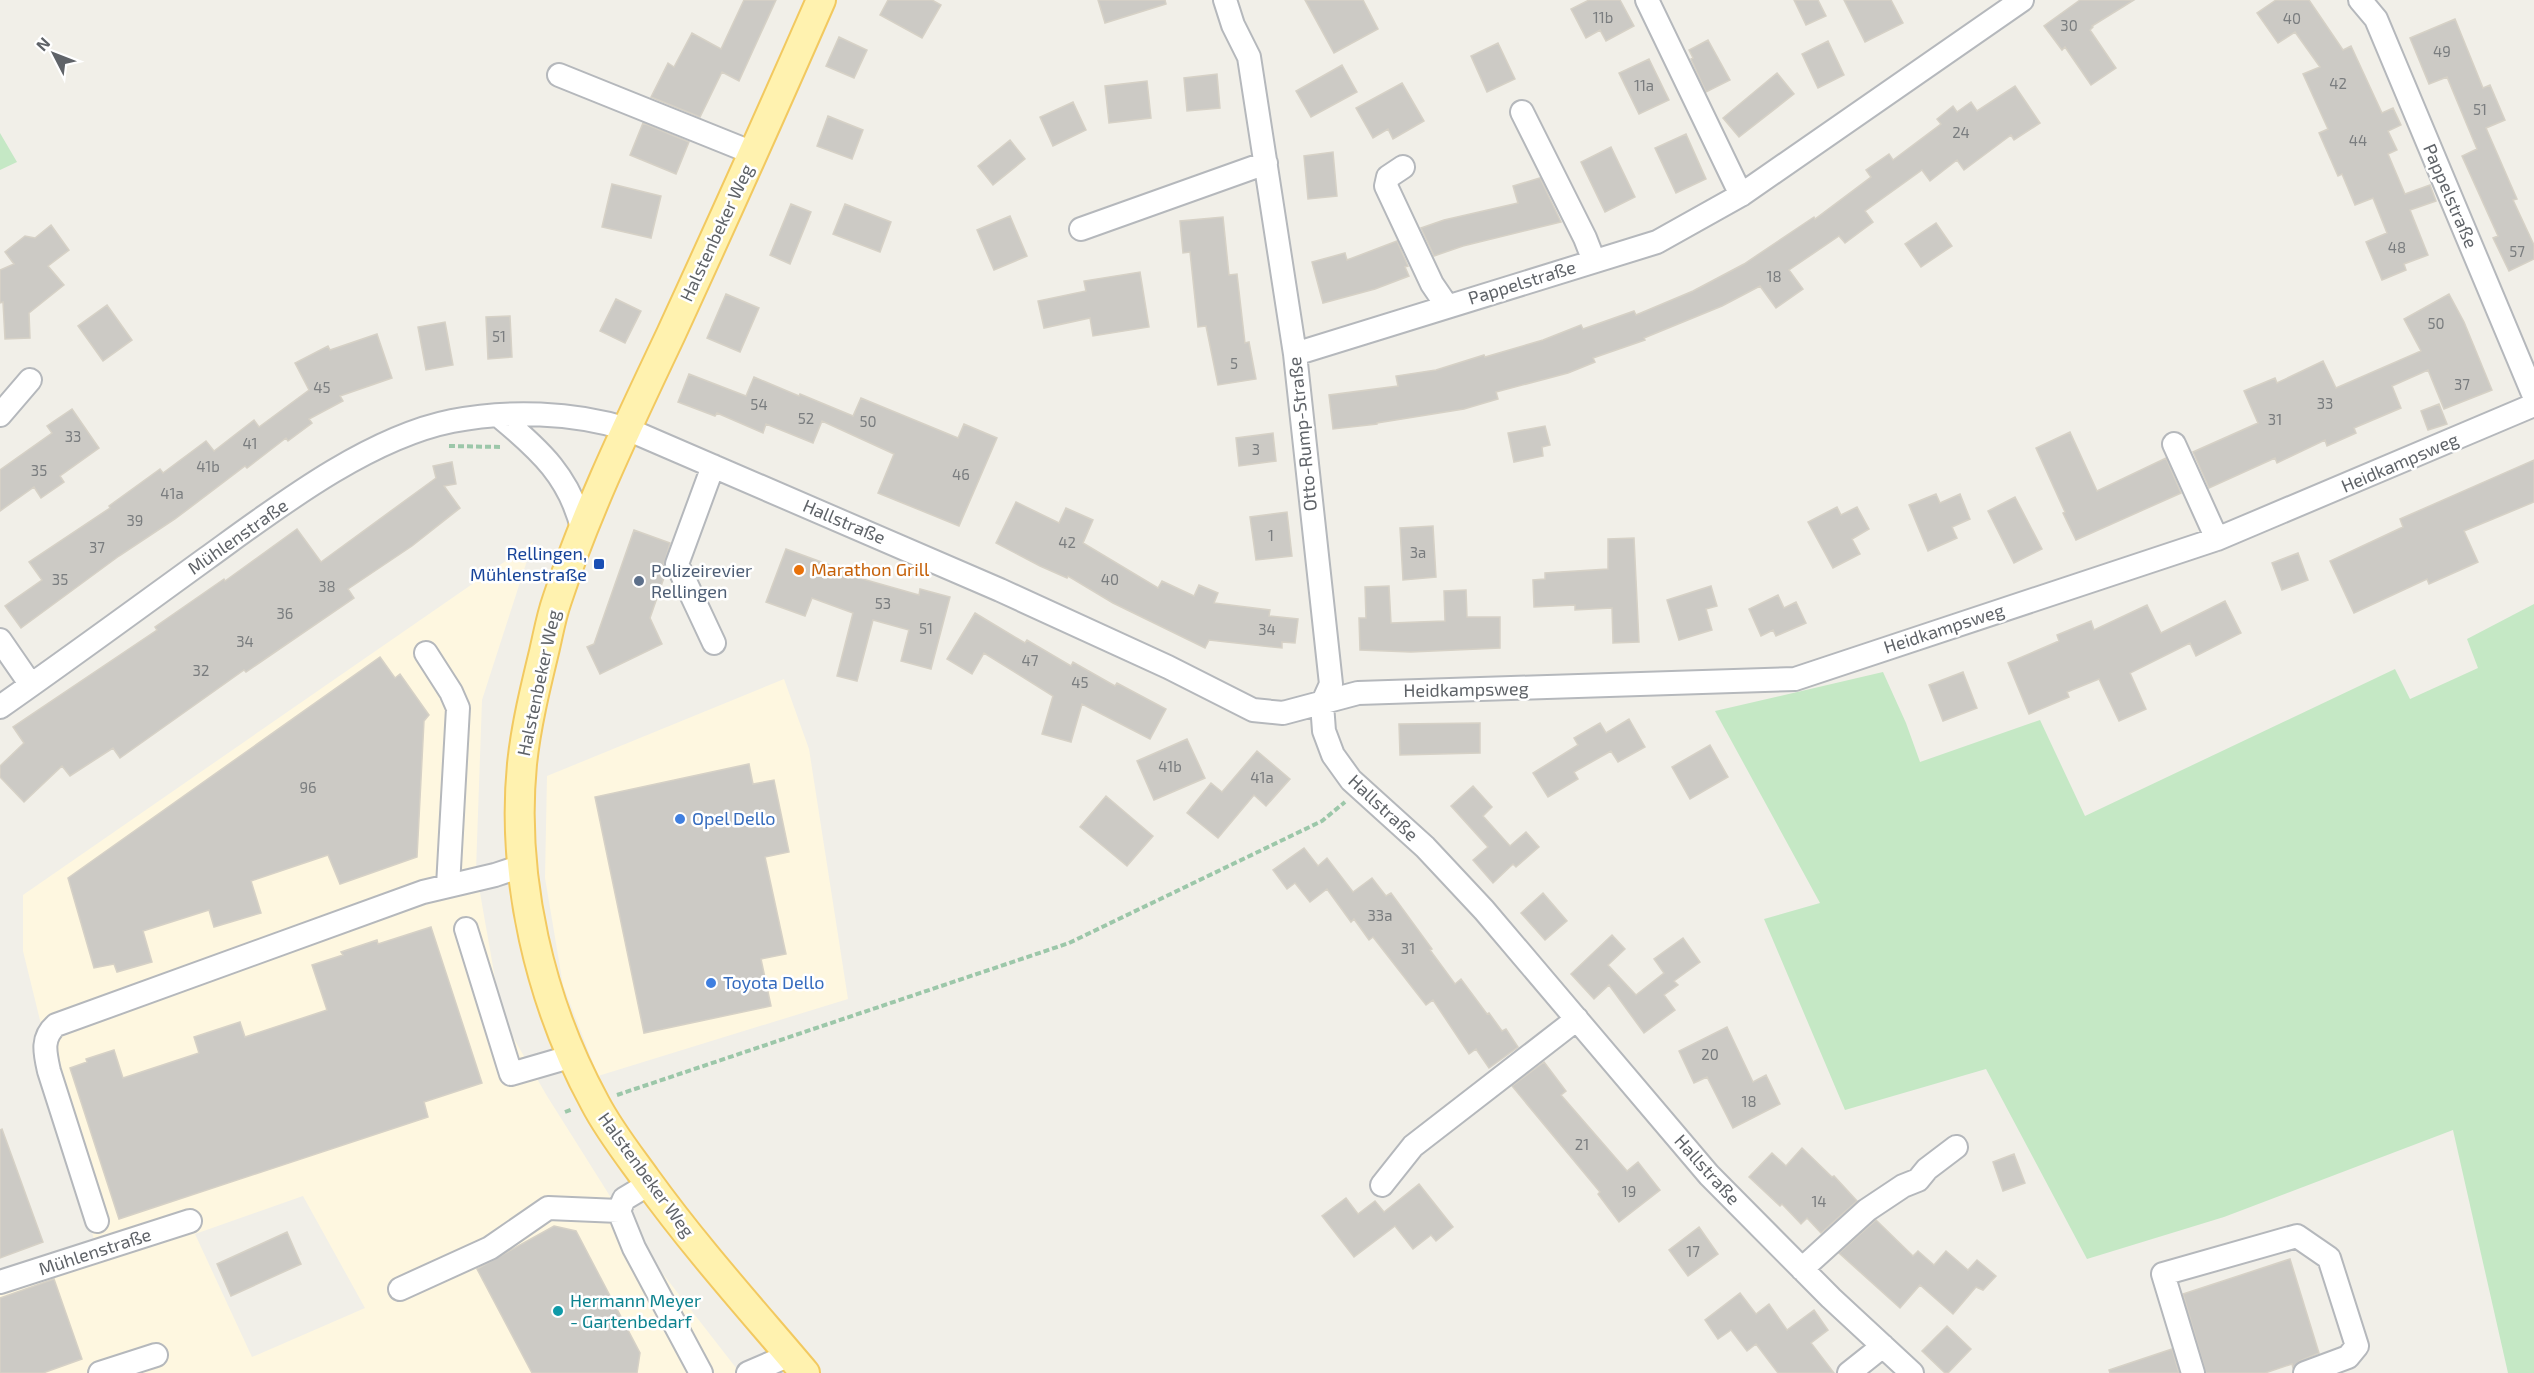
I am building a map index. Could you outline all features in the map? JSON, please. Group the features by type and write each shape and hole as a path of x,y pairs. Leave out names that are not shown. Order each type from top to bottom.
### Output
{"main road":[{"name":"Halstenbeker Weg","path":"798,1364 712,1265 649,1184 594,1102 549,995 533,931 522,866 522,765 532,698 556,602 583,532 627,429 821,0"}],"street":[{"name":"Otto-Rump-Straße","path":"1225,0 1233,25 1249,57 1295,354 1331,684 1322,704"},
{"path":"1647,0 1742,195"},
{"name":"Pappelstraße","path":"1295,354 1657,242 1742,195 2022,0"},
{"name":"Pappelstraße","path":"2360,0 2376,18 2534,396"},
{"path":"559,75 753,153"},
{"path":"1522,112 1586,237 1594,261"},
{"path":"1081,229 1266,163"},
{"path":"1403,167 1388,177 1386,186 1432,285 1447,306"},
{"path":"0,415 30,380"},
{"name":"Heidkampsweg","path":"1322,704 1358,693 1795,679 2217,539 2534,405"},
{"path":"499,416 530,442 560,475 578,511 583,532"},
{"name":"Mühlenstraße","path":"0,707 273,510 340,467 384,446 451,421 499,416 556,417 609,424 627,429"},
{"name":"Hallstraße","path":"627,429 1000,590 1168,667 1253,710 1282,713 1322,704 1326,740 1333,755 1360,790 1425,847 1484,910 1709,1175 1802,1269 1912,1373"},
{"path":"2174,444 2217,539"},
{"path":"713,466 677,564 714,643"},
{"path":"0,640 32,685"},
{"path":"426,653 451,692 458,708 448,886"},
{"path":"98,1221 44,1051 45,1039 56,1025 423,891 495,875 522,866"},
{"path":"466,929 511,1074 573,1056"},
{"path":"1382,1185 1413,1146 1577,1019"},
{"path":"1802,1269 1868,1210 1903,1186 1918,1180 1927,1169 1956,1147"},
{"path":"649,1184 624,1199 619,1211 634,1248 701,1373"},
{"path":"400,1289 490,1248 548,1208 619,1211"},
{"name":"Mühlenstraße","path":"0,1282 190,1221"},
{"path":"2193,1373 2163,1274 2297,1236 2328,1258 2357,1346 2348,1358 2306,1373"},
{"path":"1849,1373 1883,1346"},
{"path":"100,1373 156,1355"},
{"path":"748,1373 798,1364"}],"path":[{"path":"440,447 474,445 509,448"},
{"path":"594,1102 1069,943 1322,821 1360,790"}],"shaded area":[{"path":"533,542 482,700 476,870 502,1018 547,1096 642,1247 740,1373 0,1373 0,1271 94,1240 23,951 23,895","holes":["303,1196 365,1308 252,1357 195,1234"]},
{"path":"784,679 809,749 848,999 598,1076 563,985 545,878 547,776"}],"green space":[{"path":"0,133 17,162 0,170"},
{"path":"2534,604 2534,1373 2508,1373 2453,1130 2224,1217 2087,1259 1986,1069 1845,1110 1764,919 1820,903 1715,711 1883,672 1906,723 1920,762 2040,720 2085,816 2395,669 2410,699 2478,668 2467,639"}],"building":[{"path":"744,0 776,0 739,81 722,72 700,117 651,97 668,63 674,67 692,33 721,49"},
{"path":"888,0 932,0 941,5 922,38 880,15"},
{"path":"1098,0 1165,0 1166,4 1105,23"},
{"path":"1305,0 1363,0 1378,29 1334,53"},
{"path":"1589,0 1620,0 1634,26 1606,41 1600,30 1586,38 1571,9"},
{"path":"1794,0 1818,0 1826,16 1806,25"},
{"path":"1844,0 1891,0 1903,23 1865,42"},
{"path":"2080,0 2134,0 2092,26 2090,30 2116,68 2091,85 2065,47 2062,50 2044,26"},
{"path":"2276,0 2309,0 2343,50 2351,46 2382,113 2393,108 2401,125 2388,131 2397,150 2388,154 2405,194 2430,185 2436,201 2410,210 2428,255 2404,264 2406,270 2382,280 2366,242 2387,233 2373,198 2355,205 2342,174 2338,176 2319,133 2328,129 2303,74 2320,67 2295,32 2278,43 2257,13"},
{"path":"2455,19 2483,88 2490,85 2505,120 2486,128 2517,199 2513,200 2534,245 2534,259 2509,271 2493,238 2498,236 2462,156 2477,149 2447,77 2429,84 2410,38"},
{"path":"839,37 867,50 854,78 826,66"},
{"path":"1708,40 1730,80 1706,92 1689,50"},
{"path":"1828,41 1844,75 1818,88 1802,54"},
{"path":"1498,43 1515,79 1487,92 1471,56"},
{"path":"1649,59 1669,100 1639,114 1619,73"},
{"path":"1342,65 1357,92 1311,117 1296,91"},
{"path":"1777,73 1794,94 1739,137 1723,118"},
{"path":"1217,74 1220,108 1187,111 1184,78"},
{"path":"1147,81 1151,118 1109,123 1105,86"},
{"path":"1402,83 1424,121 1393,139 1388,129 1373,138 1356,108"},
{"path":"2015,86 2040,123 2014,140 2011,135 1964,170 1957,160 1930,181 1922,170 1865,211 1873,222 1845,243 1839,236 1789,270 1803,289 1776,308 1760,286 1722,306 1644,338 1645,340 1593,358 1595,362 1568,373 1496,392 1498,399 1464,409 1333,429 1329,395 1398,386 1396,376 1436,370 1484,355 1485,357 1543,340 1581,325 1583,329 1634,311 1636,315 1693,291 1744,264 1814,217 1815,219 1871,177 1866,170 1889,154 1893,160 1941,124 1937,119 1953,106 1957,112 1971,102 1977,111"},
{"path":"1073,102 1086,130 1053,146 1040,117"},
{"path":"828,116 863,130 852,159 817,146"},
{"path":"643,123 689,142 676,174 630,155"},
{"path":"1686,134 1706,179 1676,193 1655,148"},
{"path":"1010,140 1025,159 993,185 978,166"},
{"path":"1611,147 1635,197 1605,212 1581,162"},
{"path":"1333,152 1337,196 1308,199 1304,156"},
{"path":"1540,178 1561,222 1463,246 1434,256 1421,228 1444,220 1518,203 1513,186"},
{"path":"612,184 661,196 651,238 602,227"},
{"path":"791,204 811,212 790,264 770,255"},
{"path":"845,204 891,222 880,252 833,234"},
{"path":"1010,216 1027,256 994,270 977,230"},
{"path":"1223,217 1229,275 1237,274 1245,343 1249,342 1256,379 1218,385 1206,326 1198,327 1190,252 1183,253 1180,221"},
{"path":"1936,223 1952,246 1921,267 1905,244"},
{"path":"51,225 69,250 48,266 64,285 29,313 30,338 5,339 3,302 0,303 0,270 14,264 5,252 25,236 35,238"},
{"path":"1397,241 1408,266 1405,267 1409,276 1375,289 1323,303 1312,262 1345,253 1347,260"},
{"path":"1140,272 1149,327 1093,336 1090,318 1044,328 1038,301 1086,291 1084,281"},
{"path":"726,294 759,308 740,352 707,338"},
{"path":"2449,294 2464,322 2492,390 2444,409 2428,370 2392,386 2401,408 2354,428 2356,433 2327,446 2325,440 2277,463 2275,458 2209,488 2193,452 2258,423 2244,391 2275,378 2277,383 2323,361 2336,388 2421,351 2404,319"},
{"path":"616,299 641,311 625,343 600,331"},
{"path":"107,305 132,340 103,361 78,326"},
{"path":"510,316 512,357 488,359 486,317"},
{"path":"445,322 453,365 426,370 418,327"},
{"path":"377,334 392,378 340,396 343,401 309,419 312,423 288,441 286,438 247,468 245,466 175,519 119,556 21,628 5,606 42,580 29,562 110,508 109,506 160,469 163,473 206,441 214,451 254,420 259,427 309,390 295,363 328,346 330,350"},
{"path":"689,374 746,396 754,377 853,416 861,398 958,438 964,424 997,438 959,526 878,493 894,454 822,421 813,443 766,424 763,433 717,413 715,416 678,402"},
{"path":"2439,404 2447,424 2428,430 2421,411"},
{"path":"72,409 99,448 60,476 64,482 41,498 34,487 0,511 0,470 52,433 47,426"},
{"path":"1545,426 1550,445 1542,447 1543,456 1514,462 1508,433"},
{"path":"2070,432 2097,491 2166,458 2181,493 2076,540 2036,448"},
{"path":"1273,433 1276,461 1239,466 1236,438"},
{"path":"2534,460 2534,502 2464,531 2478,562 2429,584 2427,579 2354,613 2330,561 2403,527 2400,519"},
{"path":"452,462 456,484 444,486 460,508 412,546 348,589 354,598 246,672 244,670 120,758 113,748 70,776 62,766 24,802 0,777 0,766 24,743 13,727 157,630 155,627 224,579 225,581 297,529 321,562 436,478 433,466"},
{"path":"1936,494 1940,503 1960,494 1970,519 1952,527 1957,538 1928,551 1909,505"},
{"path":"2015,497 2042,549 2014,563 1988,511"},
{"path":"1016,502 1059,523 1066,508 1093,520 1083,543 1158,588 1162,581 1194,596 1199,585 1218,593 1214,603 1270,610 1269,616 1298,619 1295,643 1282,642 1282,648 1209,640 1205,648 1113,603 1068,576 1067,578 1040,566 996,543"},
{"path":"1837,507 1841,515 1857,507 1869,529 1852,539 1860,554 1833,568 1808,522"},
{"path":"1287,512 1292,556 1256,560 1250,517"},
{"path":"1433,526 1436,577 1403,580 1400,528"},
{"name":"Polizeirevier Rellingen","path":"634,530 670,543 664,564 666,572 650,618 662,644 600,674 587,647 594,644"},
{"path":"1634,538 1639,642 1613,643 1612,608 1575,610 1575,605 1534,607 1533,580 1545,579 1545,573 1608,569 1608,539"},
{"path":"786,549 846,571 845,574 919,595 920,589 950,597 931,669 901,661 909,630 873,620 857,681 837,676 853,613 812,598 805,616 766,602"},
{"path":"2298,553 2308,580 2282,590 2272,563"},
{"path":"1389,586 1391,623 1445,621 1444,591 1466,590 1467,617 1500,617 1500,648 1411,652 1360,650 1359,618 1366,618 1365,587"},
{"path":"1711,586 1717,606 1706,609 1712,630 1679,640 1667,600"},
{"path":"1778,595 1784,608 1796,602 1806,623 1776,636 1773,630 1761,636 1749,609"},
{"path":"2225,601 2241,633 2196,656 2190,643 2130,673 2146,709 2119,721 2099,679 2067,692 2069,697 2029,714 2008,663 2059,641 2057,635 2091,621 2094,630 2147,605 2161,633"},
{"path":"975,613 1025,643 1027,640 1071,666 1073,662 1115,686 1117,683 1166,709 1150,739 1082,704 1071,742 1042,734 1053,696 984,653 972,674 947,659"},
{"path":"380,657 395,678 400,674 429,715 424,721 417,857 340,884 328,855 251,881 261,913 214,927 209,910 143,931 152,962 117,972 114,964 94,968 68,878"},
{"path":"1963,672 1977,708 1943,721 1929,685"},
{"path":"1629,719 1645,747 1618,762 1611,751 1574,772 1578,779 1548,797 1533,773 1578,745 1574,738 1600,723 1606,733"},
{"path":"1480,723 1480,753 1400,755 1399,724"},
{"path":"1187,739 1205,778 1154,800 1137,761"},
{"path":"1710,745 1728,777 1690,799 1672,767"},
{"path":"1257,751 1290,779 1266,806 1254,795 1218,838 1187,813 1211,783 1222,792"},
{"path":"749,764 753,784 774,780 789,852 765,857 786,954 761,959 771,1006 644,1033 595,797"},
{"path":"1473,786 1492,807 1483,816 1510,846 1526,832 1539,847 1516,867 1513,864 1493,883 1473,860 1488,847 1451,806"},
{"path":"1106,796 1153,836 1127,866 1080,827"},
{"path":"1304,848 1318,866 1327,858 1353,892 1372,878 1386,896 1391,893 1455,984 1461,979 1487,1014 1489,1013 1502,1031 1506,1029 1518,1047 1489,1068 1476,1049 1469,1054 1433,1000 1426,1005 1373,937 1369,940 1354,919 1351,922 1327,889 1310,902 1295,883 1287,889 1273,870"},
{"path":"1543,893 1567,921 1545,940 1521,913"},
{"path":"431,927 482,1083 424,1102 428,1117 119,1219 70,1068 87,1062 86,1059 114,1050 123,1078 199,1053 194,1037 240,1022 245,1037 327,1010 312,965 377,940 378,944"},
{"path":"1612,935 1625,949 1608,965 1636,995 1664,973 1654,959 1683,938 1700,962 1674,981 1678,985 1664,995 1675,1010 1644,1033 1609,985 1594,999 1571,974"},
{"path":"1727,1027 1753,1082 1766,1075 1780,1104 1733,1128 1707,1077 1694,1083 1679,1051"},
{"path":"1544,1062 1566,1091 1561,1095 1627,1171 1638,1162 1660,1190 1619,1222 1598,1194 1600,1192 1512,1086"},
{"path":"2,1129 43,1242 0,1258 0,1130"},
{"path":"1802,1148 1832,1177 1834,1176 1857,1201 1821,1233 1807,1218 1801,1224 1782,1204 1780,1206 1749,1177 1772,1153 1786,1166"},
{"path":"2014,1154 2025,1183 2003,1191 1993,1162"},
{"path":"1419,1184 1453,1227 1436,1241 1431,1235 1413,1249 1395,1226 1354,1257 1322,1216 1346,1198 1358,1214 1375,1201 1384,1212"},
{"path":"1876,1220 1913,1256 1918,1251 1934,1265 1946,1251 1968,1270 1977,1260 1996,1276 1983,1290 1976,1287 1953,1314 1920,1285 1900,1308 1839,1253"},
{"name":"Hermann Meyer - Gartenbedarf","path":"554,1226 576,1231 640,1353 637,1373 532,1373 477,1269"},
{"path":"1699,1227 1718,1254 1688,1276 1669,1250"},
{"path":"287,1232 301,1264 231,1296 217,1264"},
{"path":"2290,1259 2319,1353 2300,1361 2293,1368 2292,1364 2265,1373 2206,1373 2183,1294"},
{"path":"54,1279 82,1359 43,1373 0,1373 0,1298"},
{"path":"1740,1293 1756,1314 1769,1304 1787,1330 1814,1310 1828,1330 1811,1343 1834,1373 1778,1373 1756,1344 1747,1351 1731,1330 1718,1339 1705,1320"},
{"path":"1947,1326 1971,1349 1948,1373 1945,1373 1922,1351"},
{"path":"2172,1349 2179,1373 2110,1373 2109,1370"}],"place":[{"name":"Rellingen, Mühlenstraße","path":"599,564"},
{"name":"Marathon Grill","path":"799,570"},
{"name":"Polizeirevier Rellingen","path":"639,581"},
{"name":"Opel Dello","path":"680,819"},
{"name":"Toyota Dello","path":"711,983"},
{"name":"Hermann Meyer - Gartenbedarf","path":"558,1311"}]}
